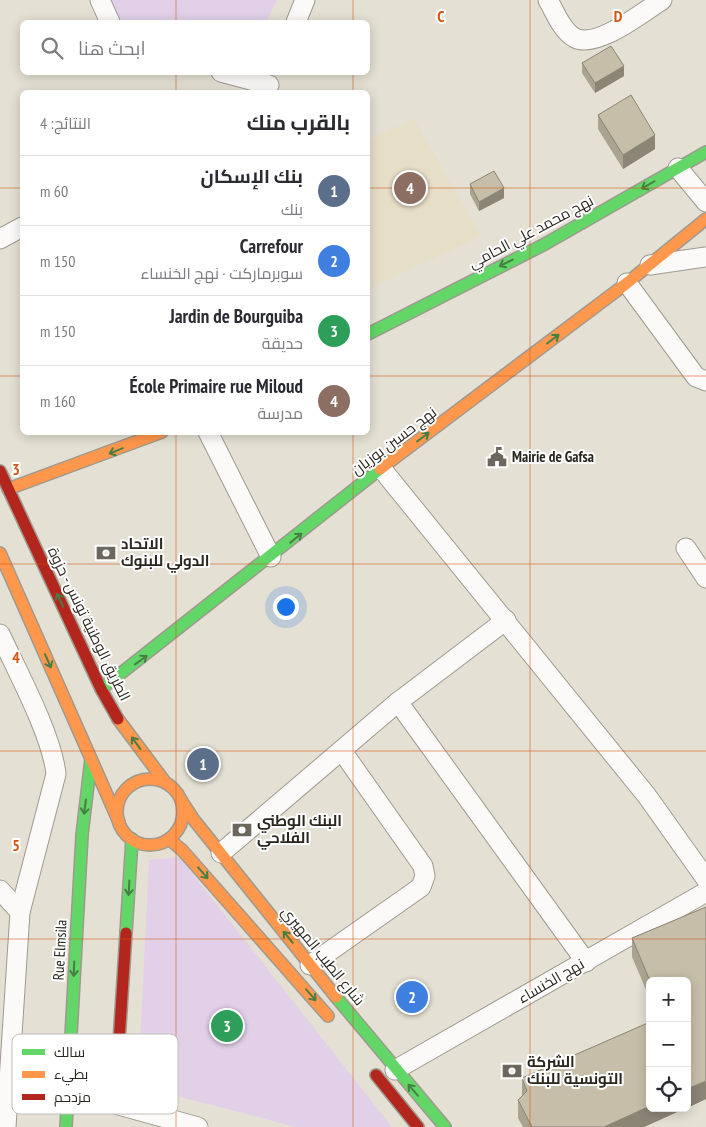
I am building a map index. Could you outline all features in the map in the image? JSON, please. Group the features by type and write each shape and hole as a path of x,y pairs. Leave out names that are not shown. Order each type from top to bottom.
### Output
{"street":[{"path":"100,0 109,20"},
{"path":"297,20 305,0"},
{"path":"548,0 565,29 575,38 590,40 607,34 662,0"},
{"path":"233,75 270,84"},
{"name":"نهج محمد علي الحامي","path":"370,333 545,244 706,152"},
{"path":"678,168 706,202"},
{"name":"نهج حسين بوزيان","path":"102,689 272,557 381,468 627,284 706,219"},
{"path":"0,239 20,228"},
{"path":"648,265 706,257"},
{"path":"627,284 696,377 706,381"},
{"path":"8,489 154,435"},
{"path":"210,435 272,557"},
{"path":"381,468 647,796 705,880"},
{"name":"الطريق الوطنية تونس - حزوة","path":"0,471 102,689 118,719 165,782"},
{"path":"686,548 706,578"},
{"path":"0,553 119,822 132,839 146,844 154,844 169,839 175,834 182,822 181,800 178,793 165,782 146,779 128,787 118,803 119,822"},
{"path":"221,853 398,702 506,620"},
{"path":"0,634 41,726 55,761 56,774 20,912 12,1034"},
{"path":"398,702 586,962"},
{"path":"310,965 421,887 425,876 423,866 342,751"},
{"name":"Rue Elmsila","path":"72,1034 78,895 91,759"},
{"name":"شارع الطيب المهيري","path":"181,800 310,965 395,1070 445,1127"},
{"path":"119,1034 132,839"},
{"path":"169,839 182,850 333,1022"},
{"name":"نهج الخنساء","path":"395,1070 586,962 705,880"},
{"path":"0,890 20,912"},
{"path":"6,1127 12,1035"},
{"path":"370,1068 418,1127"},
{"name":"Rue Elmsila","path":"66,1127 67,1114"},
{"path":"151,1114 198,1127"}],"shaded area":[{"path":"107,0 277,0 267,20 118,20"},
{"path":"414,119 481,236 370,288 370,139"},
{"path":"179,857 392,1127 296,1127 178,1096 178,1034 141,1034 149,860"}],"building":[{"path":"611,46 624,66 595,83 582,63"},
{"path":"631,95 655,135 623,155 598,115"},
{"path":"494,171 504,188 479,202 470,184"},
{"path":"706,907 706,1081 691,1087 691,977 648,977 632,938"},
{"path":"646,1024 646,1108 604,1127 532,1127 518,1100 527,1091 522,1078"}],"traffic: fast":[{"path":"370,333 545,244 706,152"},
{"path":"101,689 380,469"},
{"path":"71,1034 82,835 91,759"},
{"path":"126,933 132,839"},
{"path":"336,997 445,1127"},
{"path":"66,1127 67,1114"}],"traffic: slow":[{"path":"380,469 627,283 706,219"},
{"path":"8,489 154,435"},
{"path":"0,553 119,822"},
{"path":"118,719 165,782"},
{"path":"150,779 163,782 173,789 180,799 183,812 180,825 173,835 163,842 150,845 137,842 127,835 120,825 117,812 120,799 127,789 137,782 150,779"},
{"path":"181,800 194,820 336,997"},
{"path":"169,839 182,850 328,1016"}],"traffic: jam":[{"path":"0,471 101,689 118,719"},
{"path":"120,1034 126,933"},
{"path":"376,1075 418,1127"}],"place":[{"name":"École Primaire rue Miloud","path":"410,188"},
{"name":"Mairie de Gafsa","path":"497,457"},
{"name":"الاتحاد الدولي للبنوك","path":"106,553"},
{"name":"بنك الإسكان","path":"203,764"},
{"name":"البنك الوطني الفلاحي","path":"242,830"},
{"name":"Carrefour","path":"412,997"},
{"name":"Jardin de Bourguiba","path":"227,1026"},
{"name":"الشركة التونسية للبنك","path":"512,1071"}]}
